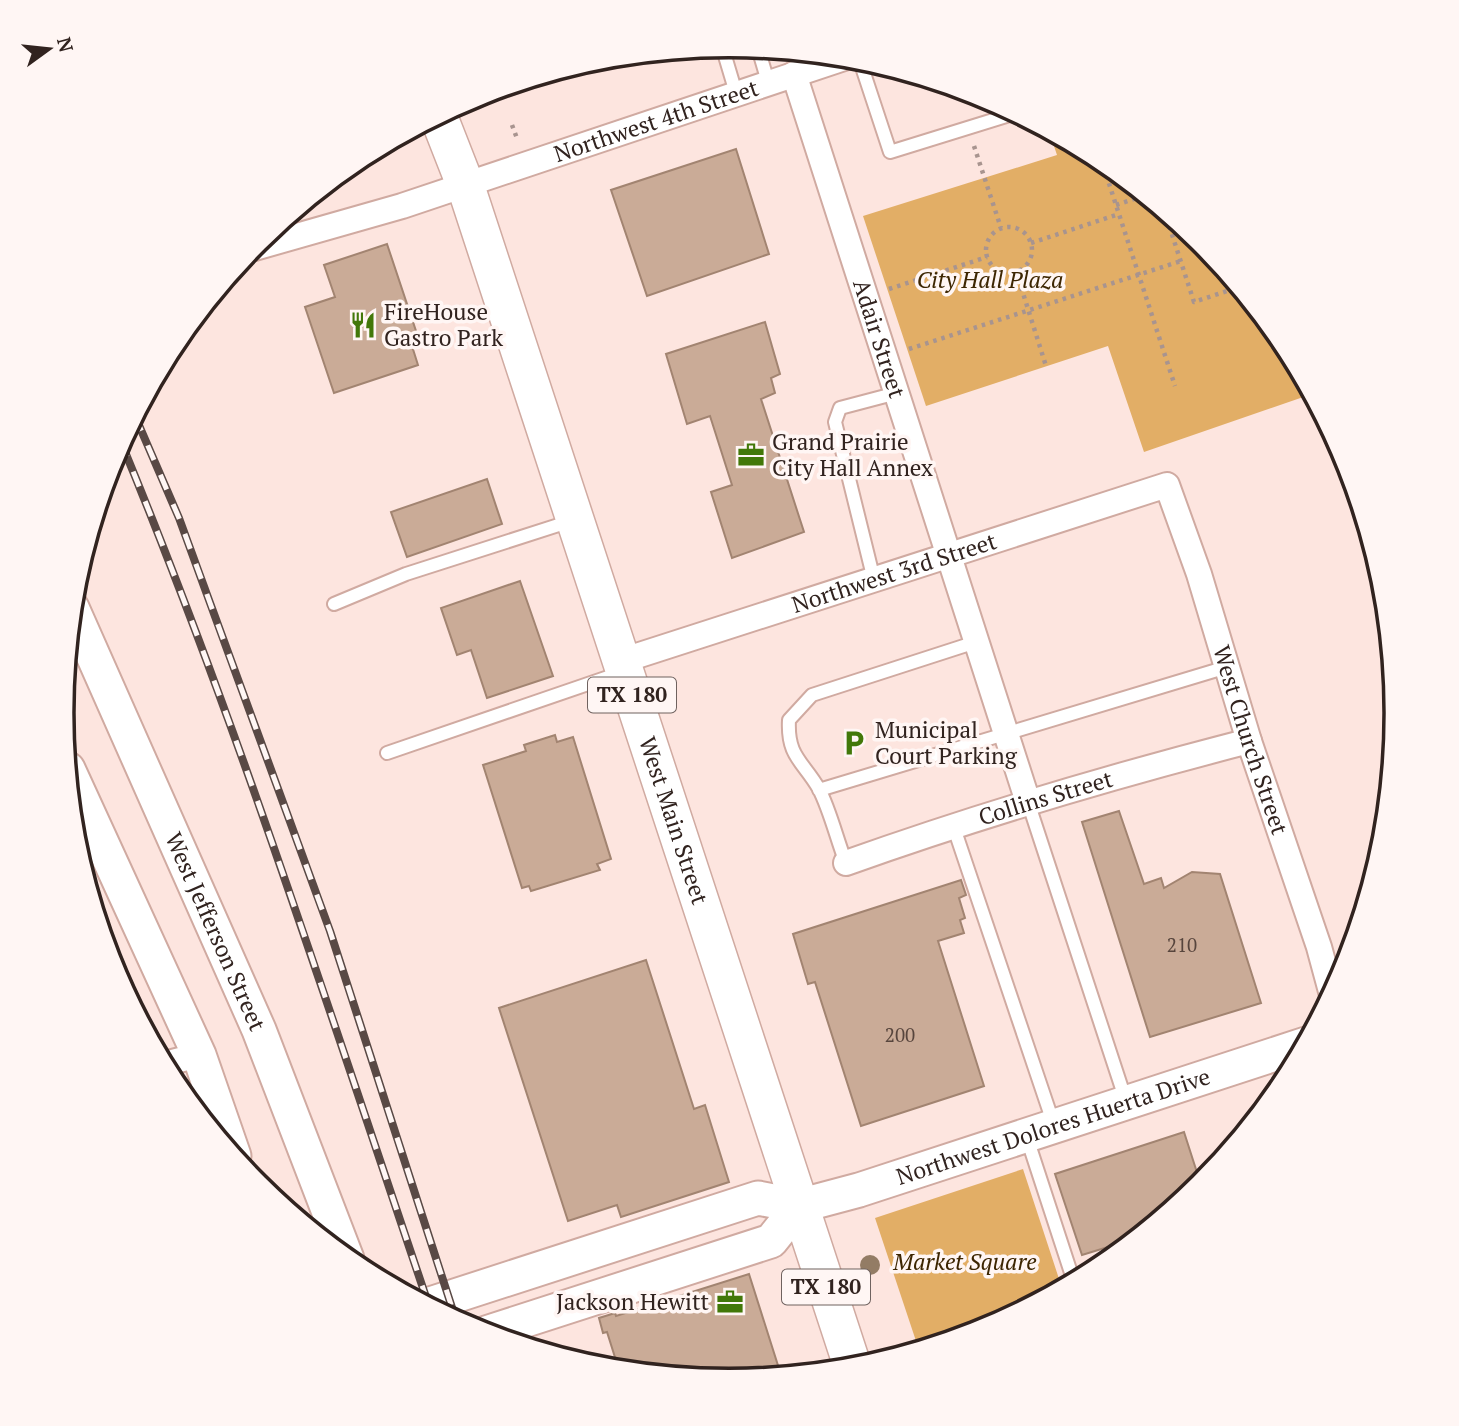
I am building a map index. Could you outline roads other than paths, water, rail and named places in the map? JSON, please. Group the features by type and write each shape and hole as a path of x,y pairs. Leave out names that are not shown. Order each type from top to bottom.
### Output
{"main road":[{"name":"West Main Street","path":"441,124 465,184 849,1357"}],"street":[{"name":"Northwest 4th Street","path":"275,241 402,206 824,64"},
{"name":"Adair Street","path":"794,74 1028,803"},
{"name":"Northwest 3rd Street","path":"622,666 874,580 1167,485"},
{"name":"West Church Street","path":"1167,485 1199,574 1249,741 1328,980"},
{"name":"West Jefferson Street","path":"80,626 259,1030 339,1239"},
{"name":"Collins Street","path":"846,863 953,825 1249,741"},
{"path":"81,802 199,1055 225,1131"},
{"name":"Northwest Dolores Huerta Drive","path":"799,1206 859,1190 1292,1048"},
{"path":"175,1062 199,1055"},
{"path":"440,1301 758,1198 799,1206 771,1241 504,1327"}],"lane":[{"path":"726,58 736,93"},
{"path":"761,59 768,82"},
{"path":"863,72 890,152 1002,117"},
{"path":"874,580 835,422 840,408 897,393"},
{"path":"334,604 406,574 575,520"},
{"path":"846,863 819,790 794,757 788,734 789,720 813,695 976,642"},
{"path":"387,753 622,666"},
{"path":"819,790 1227,667"},
{"path":"1028,803 1127,1102"},
{"path":"953,825 1040,1130 1072,1271"}],"railway":[{"path":"140,427 179,518 330,931 451,1306"},
{"path":"127,456 244,763 424,1292"}],"place":[{"name":"FireHouse Gastro Park","path":"363,325"},
{"name":"Grand Prairie City Hall Annex","path":"751,455"},
{"name":"Municipal Court Parking","path":"854,743"},
{"name":"Jackson Hewitt","path":"730,1302"}],"park label":[{"name":"City Hall Plaza","path":"990,280"},
{"name":"Market Square","path":"965,1262"}]}
